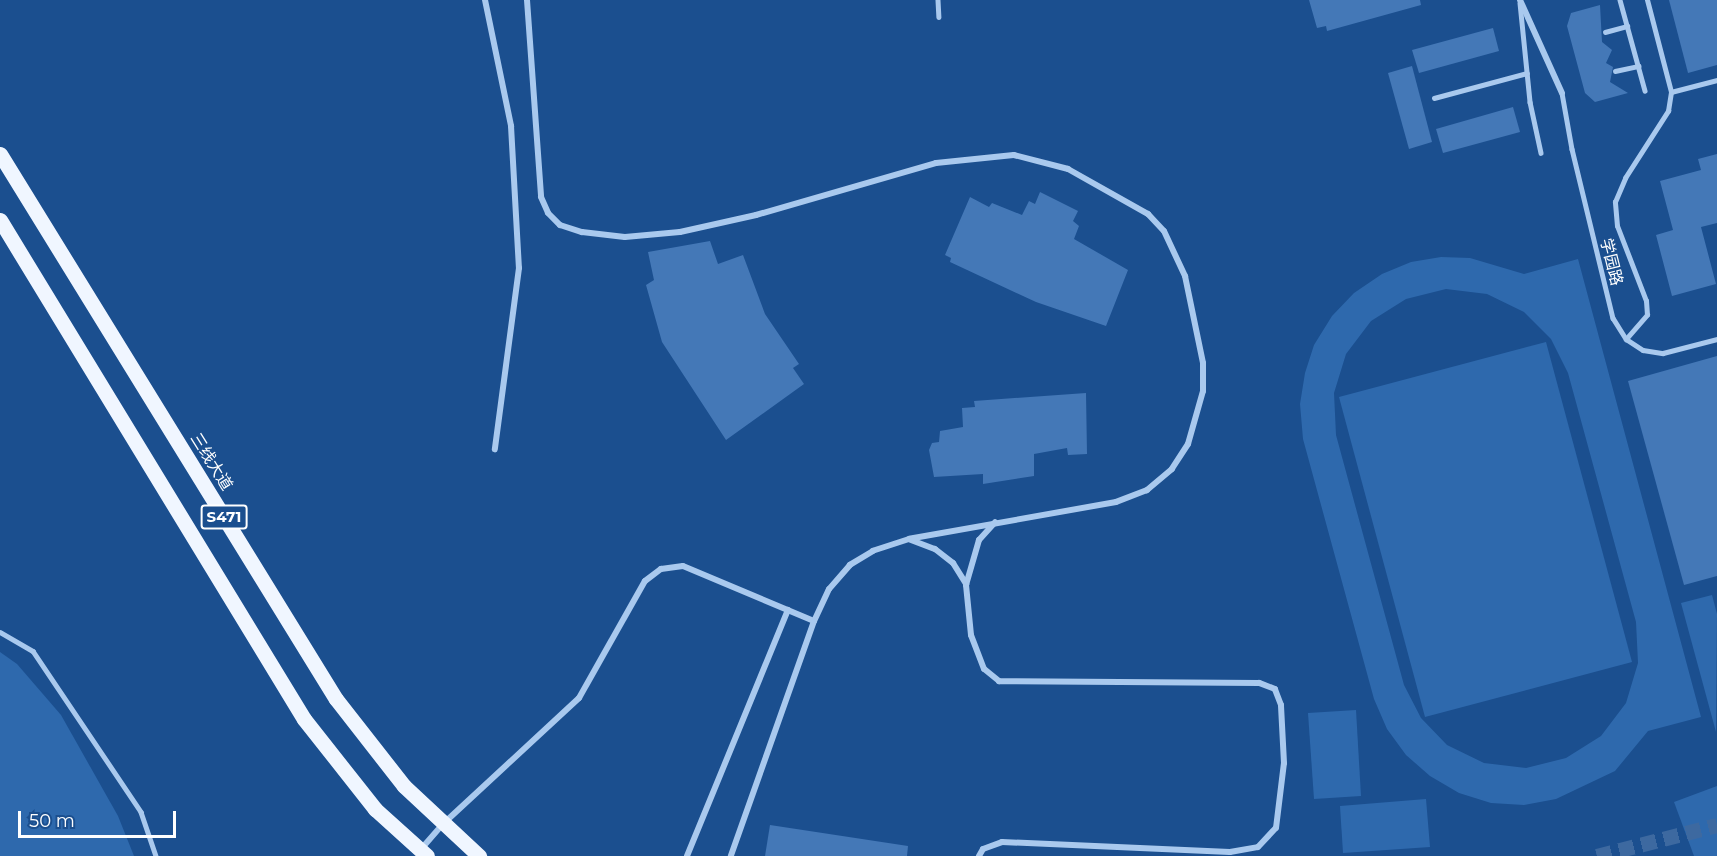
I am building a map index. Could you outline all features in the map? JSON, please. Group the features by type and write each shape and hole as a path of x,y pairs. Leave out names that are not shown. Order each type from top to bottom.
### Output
{"main road":[{"name":"三线大道","path":"0,154 336,699 404,786 479,856"},
{"name":"S471","path":"0,220 304,719 375,808 423,853"}],"street":[{"path":"485,0 511,126 519,268 495,449"},
{"path":"527,0 541,197 548,213 560,225 582,232 625,237 680,232 756,215 936,163 1014,155 1068,169 1148,214 1164,231 1185,276 1203,363 1203,391 1188,444 1172,469 1136,494 1116,502 909,539 873,551 850,565 829,589 814,621 730,856"},
{"path":"1520,0 1562,93"},
{"path":"980,856 983,849 1002,842 1230,852 1257,846 1276,828 1284,763 1281,705 1275,689 1259,683 999,681 984,669 971,634 966,585 979,540 995,522"},
{"path":"909,539 935,549 953,563 966,585"},
{"path":"423,853 444,823 579,698 645,581 661,569 683,566 814,621"},
{"path":"687,856 788,610"}],"lane":[{"path":"938,0 939,17"},
{"path":"1520,0 1527,73 1541,153"},
{"path":"1620,0 1645,91"},
{"path":"1645,1 1671,92 1668,111 1625,178 1615,202 1617,225 1646,301 1647,315 1626,339 1643,350 1663,353 1717,339"},
{"path":"1605,32 1627,26"},
{"path":"1615,71 1638,66"},
{"path":"1434,98 1527,73"},
{"path":"1671,92 1717,80"},
{"name":"学园路","path":"1562,93 1602,276 1613,318 1626,339"},
{"path":"0,632 33,651 141,812 156,856"}],"shaded area":[{"path":"1441,257 1470,258 1524,274 1578,259 1701,717 1648,731 1615,771 1556,799 1524,805 1491,803 1459,793 1430,776 1406,755 1387,729 1374,699 1303,439 1300,404 1305,373 1314,345 1332,316 1354,293 1382,274 1411,262","holes":["1446,289 1487,294 1524,312 1551,339 1568,373 1636,622 1638,663 1626,703 1601,736 1566,758 1526,768 1484,763 1447,745 1421,718 1404,685 1336,435 1334,393 1346,354 1371,321 1406,299"]},
{"path":"1546,342 1632,662 1425,717 1339,397"},
{"path":"1712,595 1717,614 1716,732 1681,603"},
{"path":"0,652 17,664 61,715 118,816 134,856 0,856"},
{"path":"1356,710 1361,796 1314,799 1308,713"},
{"path":"1717,786 1717,856 1694,856 1674,802"},
{"path":"1426,799 1430,847 1343,853 1340,806"}],"building":[{"path":"1309,0 1420,0 1421,5 1327,31 1326,26 1317,28"},
{"path":"1669,0 1717,0 1717,65 1688,73"},
{"path":"1600,5 1602,42 1612,50 1606,63 1613,67 1610,82 1628,93 1595,102 1585,93 1567,26 1571,13"},
{"path":"1493,28 1499,51 1419,73 1412,50"},
{"path":"1412,66 1432,142 1409,149 1388,73"},
{"path":"1513,107 1520,132 1443,153 1436,129"},
{"path":"1717,154 1717,223 1701,227 1716,284 1672,296 1656,235 1673,230 1660,181 1701,170 1698,159"},
{"path":"1040,192 1078,211 1073,221 1079,226 1074,239 1128,270 1106,326 1036,302 950,262 951,258 945,255 970,197 989,207 992,203 1022,215 1029,201 1035,204"},
{"path":"710,241 718,264 743,255 765,314 799,364 793,368 804,384 726,440 662,342 646,285 654,280 648,252"},
{"path":"1717,356 1717,576 1684,585 1628,381"},
{"path":"1086,393 1087,454 1068,455 1067,448 1034,454 1034,476 983,484 983,474 934,477 929,450 932,443 939,442 940,431 963,427 962,408 975,407 974,401"},
{"path":"770,825 908,846 907,856 765,856"}],"tunnel":[{"path":"1597,856 1717,825"}]}
